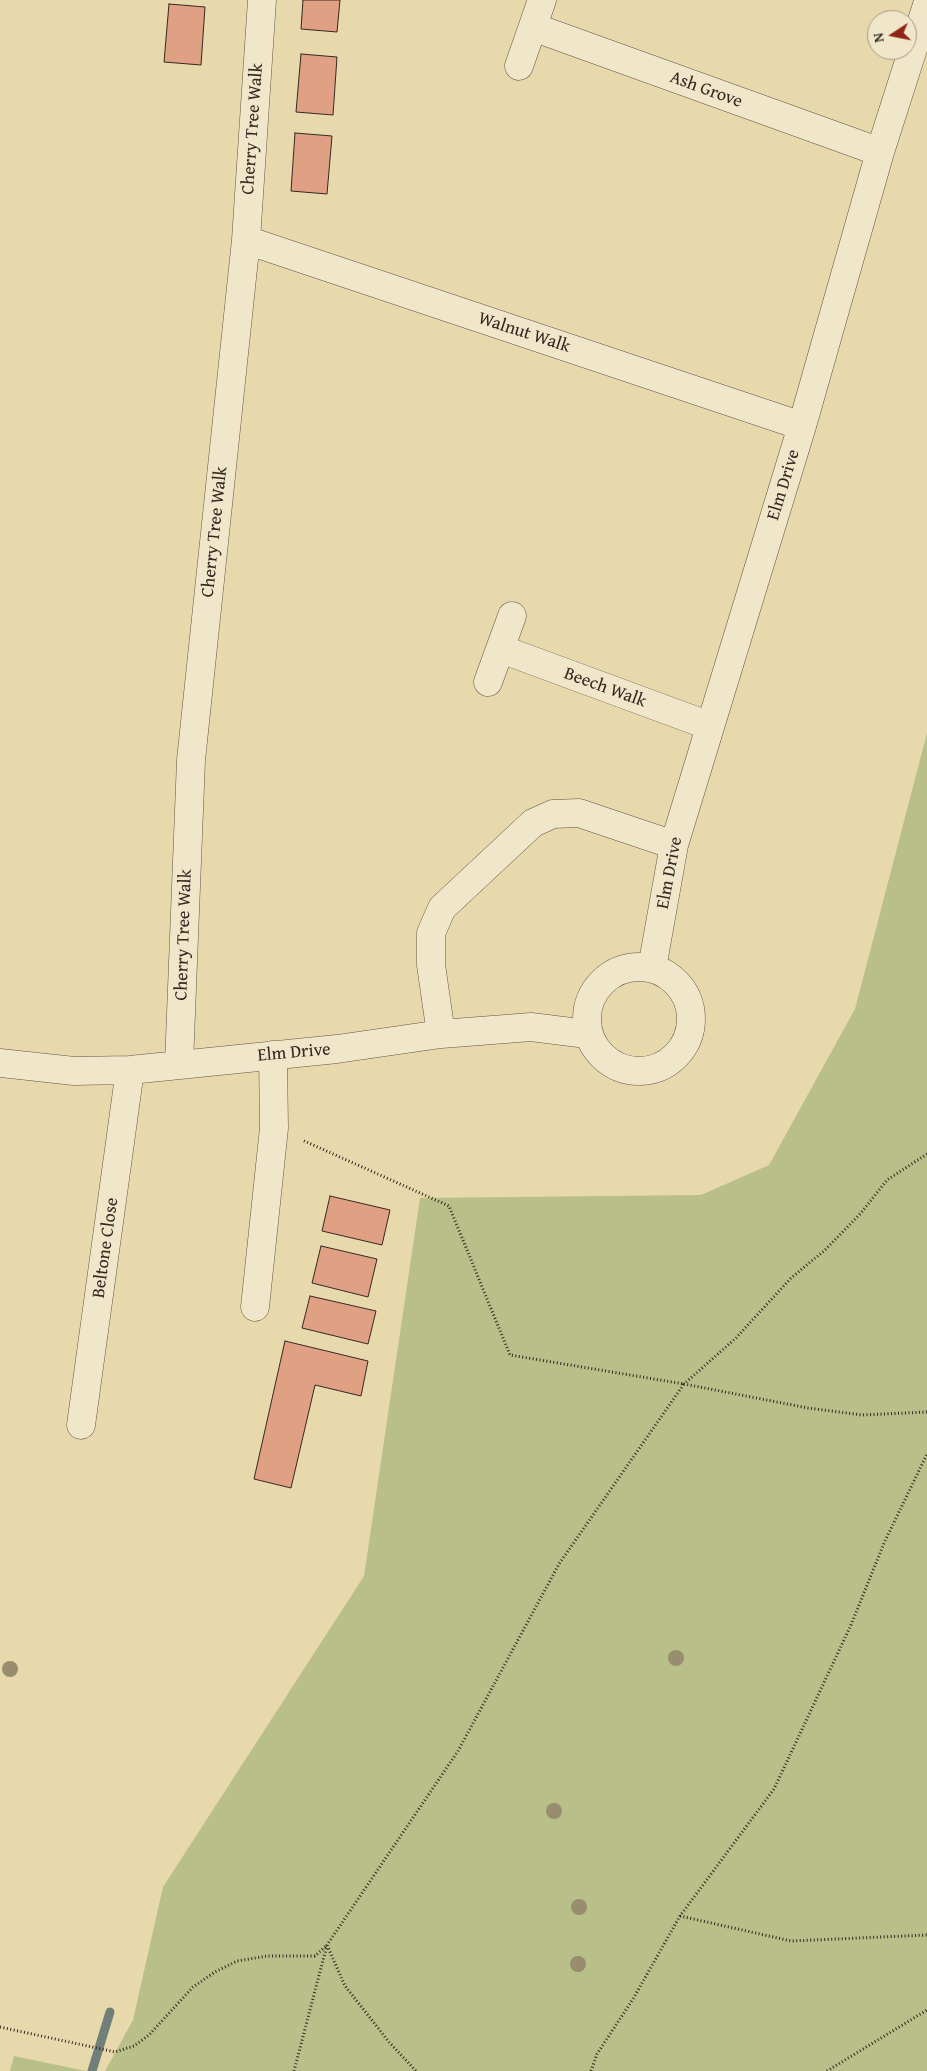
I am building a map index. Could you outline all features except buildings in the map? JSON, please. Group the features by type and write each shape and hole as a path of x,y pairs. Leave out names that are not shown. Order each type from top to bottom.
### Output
{"street":[{"name":"Cherry Tree Walk","path":"179,1064 191,760 246,240 262,0"},
{"path":"519,66 542,0"},
{"name":"Elm Drive","path":"652,968 674,844 802,426 880,152 927,5"},
{"name":"Ash Grove","path":"534,27 880,152"},
{"name":"Walnut Walk","path":"246,240 802,426"},
{"path":"488,682 512,616"},
{"name":"Beech Walk","path":"500,649 710,726"},
{"path":"441,1034 431,965 431,933 438,916 442,908 533,823 553,814 579,813 674,844"},
{"path":"628,967 652,968 677,982 692,1014 684,1047 665,1066 635,1073 608,1063 587,1034 587,1005 602,981 628,967"},
{"name":"Elm Drive","path":"0,1063 74,1071 130,1070 337,1049 441,1034 531,1027 587,1034"},
{"path":"255,1306 274,1128 273,1055"},
{"name":"Beltone Close","path":"81,1425 130,1070"}],"path":[{"path":"274,1128 449,1206 510,1356 684,1384 808,1408 862,1415 927,1412"},
{"path":"0,2027 115,2052 134,2046 149,2035 193,1988 215,1972 237,1961 267,1956 314,1956 327,1945 458,1751 559,1564 684,1384 736,1338 791,1278 825,1250 860,1213 887,1180 927,1154"},
{"path":"591,2071 597,2054 633,1999 680,1916 774,1789 851,1625 884,1543 927,1454"},
{"path":"680,1916 790,1941 927,1935"},
{"path":"294,2071 327,1945"},
{"path":"327,1945 345,1986 388,2042 416,2071"},
{"path":"826,2071 927,2010"}],"green space":[{"path":"927,733 927,2071 105,2071 133,2020 163,1887 364,1576 420,1198 701,1195 769,1165 855,1009"},
{"path":"14,2056 86,2071 10,2071"}],"waterway":[{"path":"92,2071 110,2012"}]}
